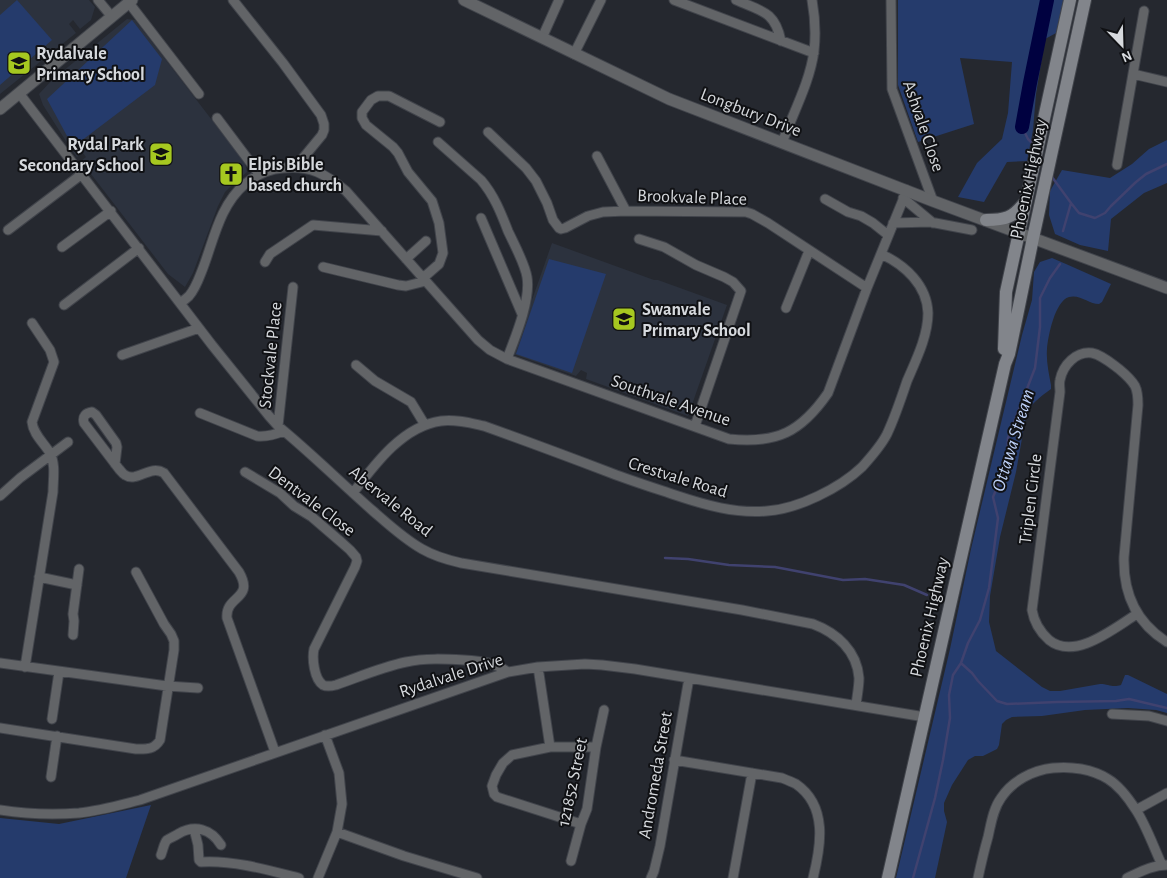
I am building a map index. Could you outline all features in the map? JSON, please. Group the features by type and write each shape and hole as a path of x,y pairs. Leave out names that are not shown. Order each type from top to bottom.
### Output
{"main road":[{"name":"Phoenix Highway","path":"1005,364 1006,292 1070,0"},
{"name":"Phoenix Highway","path":"888,878 1005,364 1009,354 1085,0"},
{"path":"986,220 1006,219 1018,211 1027,199"}],"street":[{"path":"98,0 112,17"},
{"path":"233,0 285,65 321,115 324,124 322,135 307,152 298,167"},
{"name":"Longbury Drive","path":"464,0 480,4 542,38 668,99 782,143 905,194 933,200 1167,288"},
{"path":"542,38 559,0"},
{"path":"574,54 601,0"},
{"path":"736,0 764,12 772,18 779,29 781,41"},
{"path":"782,143 804,86 814,53 815,30 812,0"},
{"name":"Ashvale Close","path":"891,0 892,89 933,200"},
{"path":"0,109 130,1 199,94"},
{"path":"679,1 814,53"},
{"path":"1117,164 1144,11"},
{"path":"1133,74 1167,82"},
{"name":"Abervale Road","path":"19,94 111,211 199,328 281,429 353,493 421,549 449,560 495,570 814,624 835,635 851,653 857,666 859,678 856,705"},
{"path":"323,266 406,286 425,280 439,264 443,253 439,223 432,201 408,172 398,153 366,125 362,118 362,112 371,100 378,96 389,96 440,122"},
{"path":"217,118 259,174"},
{"name":"Brookvale Place","path":"488,132 526,168 536,181 556,226 562,229 588,216 603,212 746,212 763,220 867,288"},
{"path":"438,142 486,186 494,199 527,277 526,297 522,314 507,360"},
{"path":"597,156 626,211"},
{"name":"Southvale Avenue","path":"180,303 189,296 196,284 227,205 238,190 259,174 275,168 298,167 310,169 334,180 346,191 478,340 490,350 507,360 729,439 759,440 789,432 805,421 818,408 828,393 867,288 905,194"},
{"path":"8,230 82,174"},
{"path":"905,194 933,223"},
{"path":"825,199 848,212 861,216 888,235"},
{"path":"62,247 111,211"},
{"path":"481,218 522,314"},
{"path":"893,223 933,223 972,230"},
{"path":"265,262 270,254 313,225 382,231"},
{"path":"639,239 664,247 696,265 733,282 741,290 695,426"},
{"path":"406,259 426,241"},
{"path":"64,305 139,248"},
{"path":"786,308 809,251"},
{"name":"Crestvale Road","path":"353,493 372,468 406,434 425,425 442,421 460,421 484,426 640,484 704,504 751,512 794,506 810,500 846,479 874,453 886,435 926,329 928,312 919,284 909,272 894,260 881,254"},
{"name":"Stockvale Place","path":"281,429 293,287"},
{"path":"25,667 53,492 54,469 51,455 32,427 32,422 54,362 50,350 32,323"},
{"path":"122,355 199,328"},
{"name":"Triplen Circle","path":"1137,614 1087,644 1076,647 1063,646 1052,642 1036,624 1032,610 1060,393 1060,380 1068,362 1076,356 1083,354 1094,354 1114,366 1131,380 1138,395 1123,570 1127,590 1137,614 1156,634 1167,642"},
{"path":"356,365 375,381 411,402 425,425"},
{"path":"115,464 116,443 96,415 88,412 84,415 84,423 115,464 126,476 138,476 155,470 160,470 164,473 240,572 245,587 228,607 226,613 275,752"},
{"path":"200,413 257,436 273,436 281,429"},
{"path":"0,496 68,442"},
{"path":"38,464 54,469"},
{"name":"Dentvale Close","path":"245,472 280,493 294,506 312,517 356,557 355,567 312,655 315,672 323,685 336,685 394,665 429,659 486,662 508,672"},
{"path":"73,635 73,614 79,569"},
{"path":"0,728 136,749 153,748 157,745 160,740 174,641 136,572"},
{"path":"39,577 77,585"},
{"path":"0,663 168,686 198,688"},
{"name":"Rydalvale Drive","path":"0,810 44,814 80,813 140,800 508,672 538,667 578,664 602,665 925,717"},
{"path":"538,667 550,747"},
{"path":"52,718 59,672"},
{"name":"Andromeda Street","path":"652,878 660,846 689,678"},
{"name":"121852 Street","path":"571,861 587,809 596,746 604,710"},
{"path":"1112,714 1149,716 1167,720"},
{"path":"318,878 337,832 342,804 339,773 324,735"},
{"path":"51,777 57,736"},
{"path":"581,824 497,797 492,786 499,769 512,755 550,747 596,746"},
{"path":"674,760 782,778 796,784 809,796 818,818 820,846 813,878"},
{"path":"978,878 994,811 1001,798 1010,788 1032,773 1062,767 1078,768 1108,779 1136,810 1164,865 1143,870 1127,878"},
{"path":"733,878 752,774"},
{"path":"1136,810 1167,793"},
{"path":"161,854 166,841 182,832 194,829 204,830 216,837 221,845"},
{"path":"194,829 199,860 201,862 226,862 299,878"},
{"path":"337,832 404,856 477,878"}],"shaded area":[{"name":"Rydalvale Primary School","path":"0,0 89,0 95,7 91,20 80,29 73,20 69,24 76,33 0,94"},
{"path":"17,0 52,40 0,85 0,15"},
{"path":"898,0 1064,0 1058,32 1045,39 1027,161 1007,162 984,202 958,197 977,163 1002,139 1008,113 1012,62 960,58 974,124 918,142 898,85"},
{"name":"Rydal Park Secondary School","path":"127,19 135,20 245,163 247,172 225,192 193,273 185,287 168,274 81,161 86,157 83,153 77,157 43,105 39,94 52,80"},
{"path":"132,20 162,59 155,85 73,147 47,99"},
{"path":"1167,140 1167,183 1144,193 1111,219 1108,251 1080,245 1055,234 1049,215 1050,191 1062,170 1110,178 1132,164 1149,149"},
{"name":"Swanvale Primary School","path":"552,243 727,305 688,416 586,379 587,373 581,370 576,376 513,354"},
{"path":"1052,258 1111,284 1102,302 1099,304 1073,296 1064,300 1053,320 1047,354 1051,389 1033,404 1026,416 1016,472 1000,537 990,596 989,622 996,651 1042,687 1050,691 1100,684 1118,686 1121,685 1125,675 1128,675 1167,694 1167,713 1156,710 1128,708 1012,717 1006,720 1002,724 997,749 983,756 975,756 968,760 952,785 944,803 947,822 935,878 896,878 950,649 971,549 1032,300 1034,272 1040,262"},
{"path":"549,259 606,274 572,373 516,354"},
{"path":"151,805 126,878 0,878 0,818 59,824"}],"waterway":[{"name":"Ottawa Stream","path":"1022,127 1047,0"},
{"name":"Ottawa Stream","path":"1022,127 1033,144"},
{"path":"1071,203 1079,213 1095,218 1105,213 1146,174 1167,164"},
{"name":"Ottawa Stream","path":"1052,177 1071,203 1063,231"},
{"name":"Ottawa Stream","path":"913,878 935,798 943,760 950,718 949,695 953,675 961,663 968,643 980,620 989,588 998,518 993,497 1007,463 1008,438 1035,368 1040,327 1040,298 1050,278 1060,264"},
{"path":"665,558 688,559 729,565 775,567 843,580 865,579 904,585 927,595"},
{"path":"962,664 997,701 1007,704 1129,699 1167,708"}],"place":[{"name":"Rydalvale Primary School","path":"19,63"},
{"name":"Rydal Park Secondary School","path":"161,154"},
{"name":"Elpis Bible based church","path":"231,174"},
{"name":"Swanvale Primary School","path":"624,319"}]}
